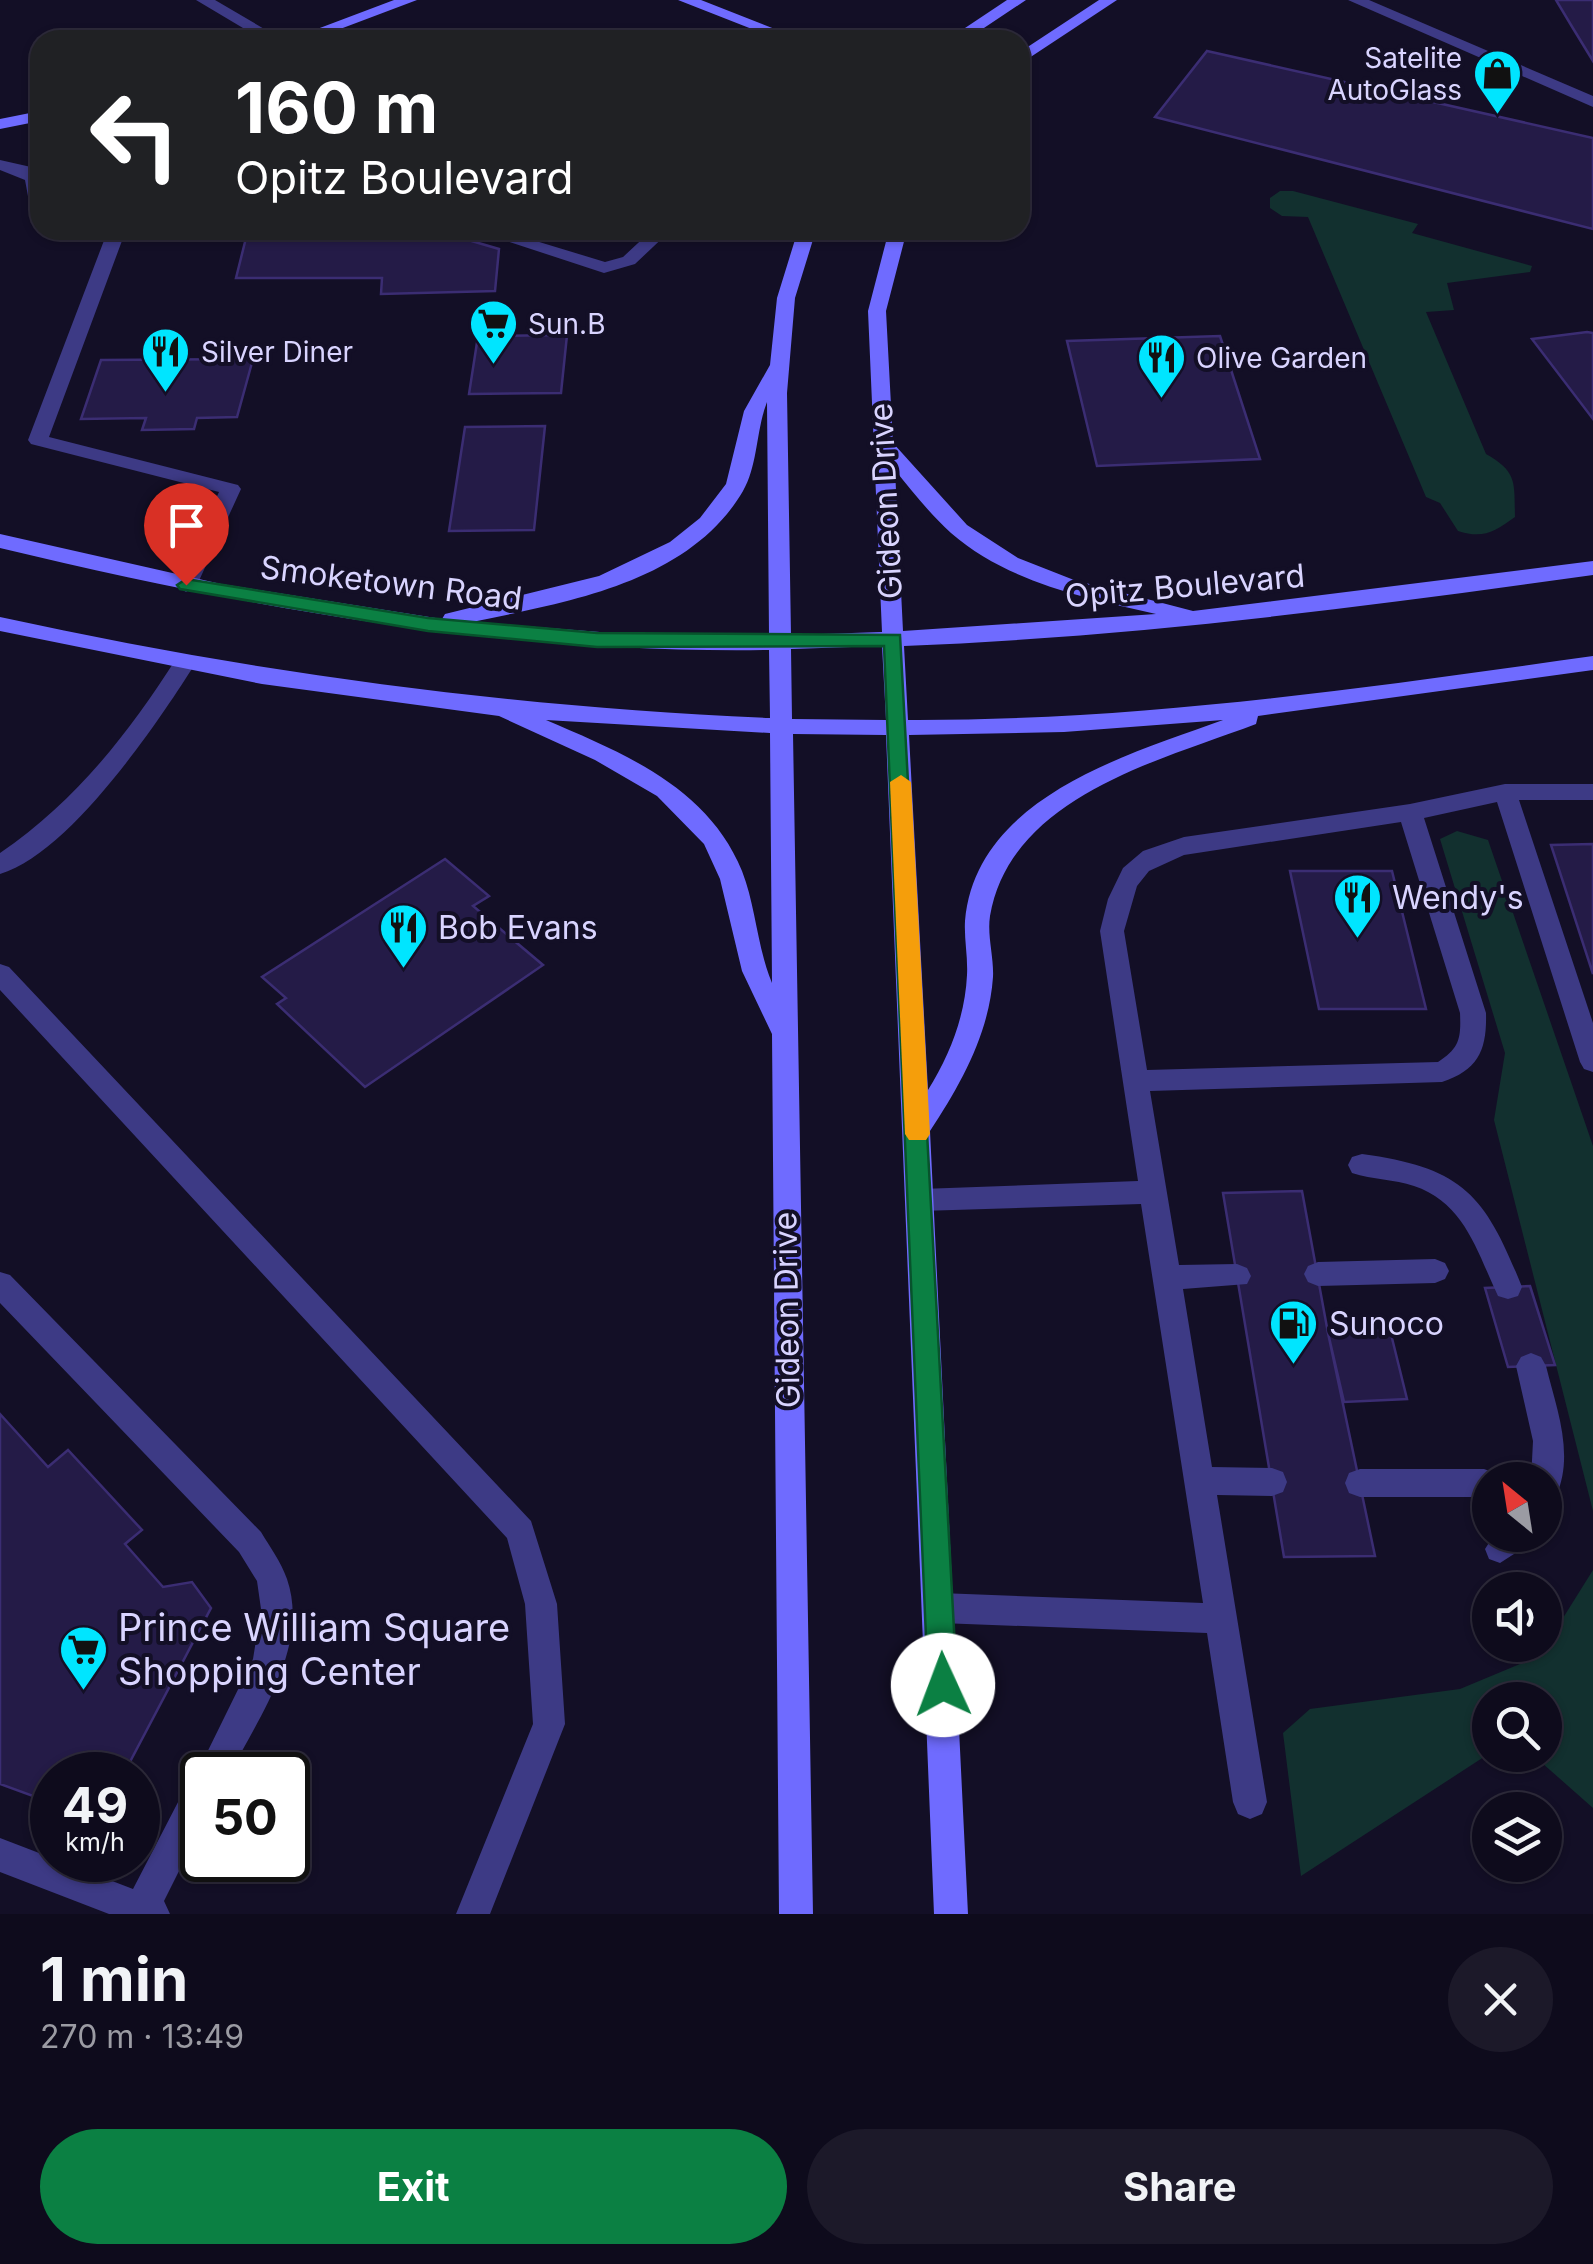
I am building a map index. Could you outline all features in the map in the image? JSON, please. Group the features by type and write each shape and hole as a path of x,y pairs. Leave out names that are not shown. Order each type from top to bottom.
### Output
{"main road":[{"path":"324,30 409,0"},
{"path":"686,0 768,30"},
{"path":"971,30 1018,0"},
{"path":"1030,51 1109,0"},
{"path":"0,124 30,118"},
{"name":"Gideon Drive","path":"796,1914 778,366 786,298 804,240"},
{"name":"Gideon Drive","path":"895,240 877,310 940,1608 951,1914"},
{"path":"428,625 574,591 620,575 682,544 712,518 734,489 745,460 750,422 778,366"},
{"path":"883,443 958,528 996,555 1023,569 1101,595 1208,619"},
{"name":"Smoketown Road","path":"0,541 186,585 428,625 597,640 780,642"},
{"name":"Opitz Boulevard","path":"780,642 893,640 1208,619 1593,568"},
{"path":"0,624 184,664 491,705 780,727 1066,724 1284,705 1593,664"},
{"path":"491,705 626,766 676,799 705,828 728,865 748,952 784,1032"},
{"path":"917,1129 952,1079 972,1027 980,975 978,917 987,881 1024,828 1049,806 1092,780 1284,705"}],"lane":[{"path":"204,0 256,30"},
{"path":"1356,0 1593,102"},
{"path":"0,166 30,175"},
{"path":"113,240 38,440 231,489 186,585"},
{"path":"514,240 604,268 616,268 628,263 652,240"},
{"path":"0,865 30,846 87,796 124,756 184,664"},
{"path":"1250,1802 1112,932 1123,886 1133,871 1161,850 1410,812 1505,792 1593,792"},
{"path":"1505,792 1593,1062"},
{"path":"1136,1080 1442,1072 1460,1061 1474,1042 1472,1013 1410,812"},
{"path":"0,974 520,1531 541,1604 549,1724 474,1914"},
{"path":"1362,1165 1400,1168 1432,1179 1456,1194 1478,1215 1508,1287"},
{"path":"921,1200 1153,1192"},
{"path":"1318,1274 1434,1271"},
{"path":"1167,1277 1237,1276"},
{"path":"0,1284 250,1542 272,1581 276,1619 268,1664 223,1752"},
{"path":"1530,1366 1546,1432 1547,1462"},
{"path":"1199,1482 1272,1482"},
{"path":"1360,1483 1472,1483"},
{"path":"940,1608 1221,1619"},
{"path":"0,1856 144,1913 180,1837"}],"green space":[{"path":"1280,191 1293,191 1418,224 1412,233 1532,266 1530,272 1447,283 1454,310 1426,312 1486,454 1504,467 1512,479 1515,517 1501,527 1488,533 1458,531 1440,503 1426,497 1308,217 1282,216 1270,208 1270,198"},
{"path":"1457,831 1488,840 1593,1146 1593,1511 1494,1120 1505,1053 1440,839"},
{"path":"1593,1570 1593,1808 1552,1772 1562,1772 1562,1682 1477,1682 1522,1662 1562,1662 1562,1620"},
{"path":"1472,1684 1472,1765 1301,1876 1283,1733 1310,1709 1460,1689"}],"building":[{"path":"1556,0 1593,0 1593,61 1571,25"},
{"path":"1207,51 1593,138 1593,229 1155,117"},
{"path":"246,240 468,240 499,249 495,291 381,294 382,278 236,278"},
{"path":"1593,333 1593,419 1532,339"},
{"path":"567,335 561,393 469,394 478,336"},
{"name":"Olive Garden","path":"1220,336 1260,459 1097,466 1067,341"},
{"name":"Silver Diner","path":"253,359 237,417 197,418 194,429 142,430 146,418 81,419 101,360"},
{"name":"Sun.B","path":"545,426 534,530 449,531 465,427"},
{"path":"1593,844 1593,974 1551,845"},
{"name":"Bob Evans","path":"445,859 489,896 473,906 543,965 365,1087 277,1004 286,998 262,977"},
{"name":"Wendy's","path":"1290,871 1392,871 1426,1009 1319,1009"},
{"name":"Sunoco","path":"1302,1191 1375,1556 1284,1557 1223,1193"},
{"path":"1530,1286 1555,1365 1508,1367 1485,1288"},
{"path":"1390,1330 1407,1399 1344,1402 1328,1333"},
{"name":"Prince William Square Shopping Center","path":"0,1414 48,1467 68,1450 142,1530 125,1544 163,1587 192,1582 211,1608 135,1752 30,1752 30,1795 0,1784"}],"slow traffic":[{"path":"901,782 917,1134"}],"place":[{"name":"Satelite AutoGlass","path":"1497,116"},
{"name":"Sun.B","path":"493,366"},
{"name":"Silver Diner","path":"166,394"},
{"name":"Olive Garden","path":"1161,400"},
{"name":"Wendy's","path":"1357,940"},
{"name":"Bob Evans","path":"403,970"},
{"name":"Sunoco","path":"1294,1366"},
{"name":"Prince William Square Shopping Center","path":"83,1692"}],"route":[{"path":"186,585 428,625 597,640 893,640 943,1685"}]}
